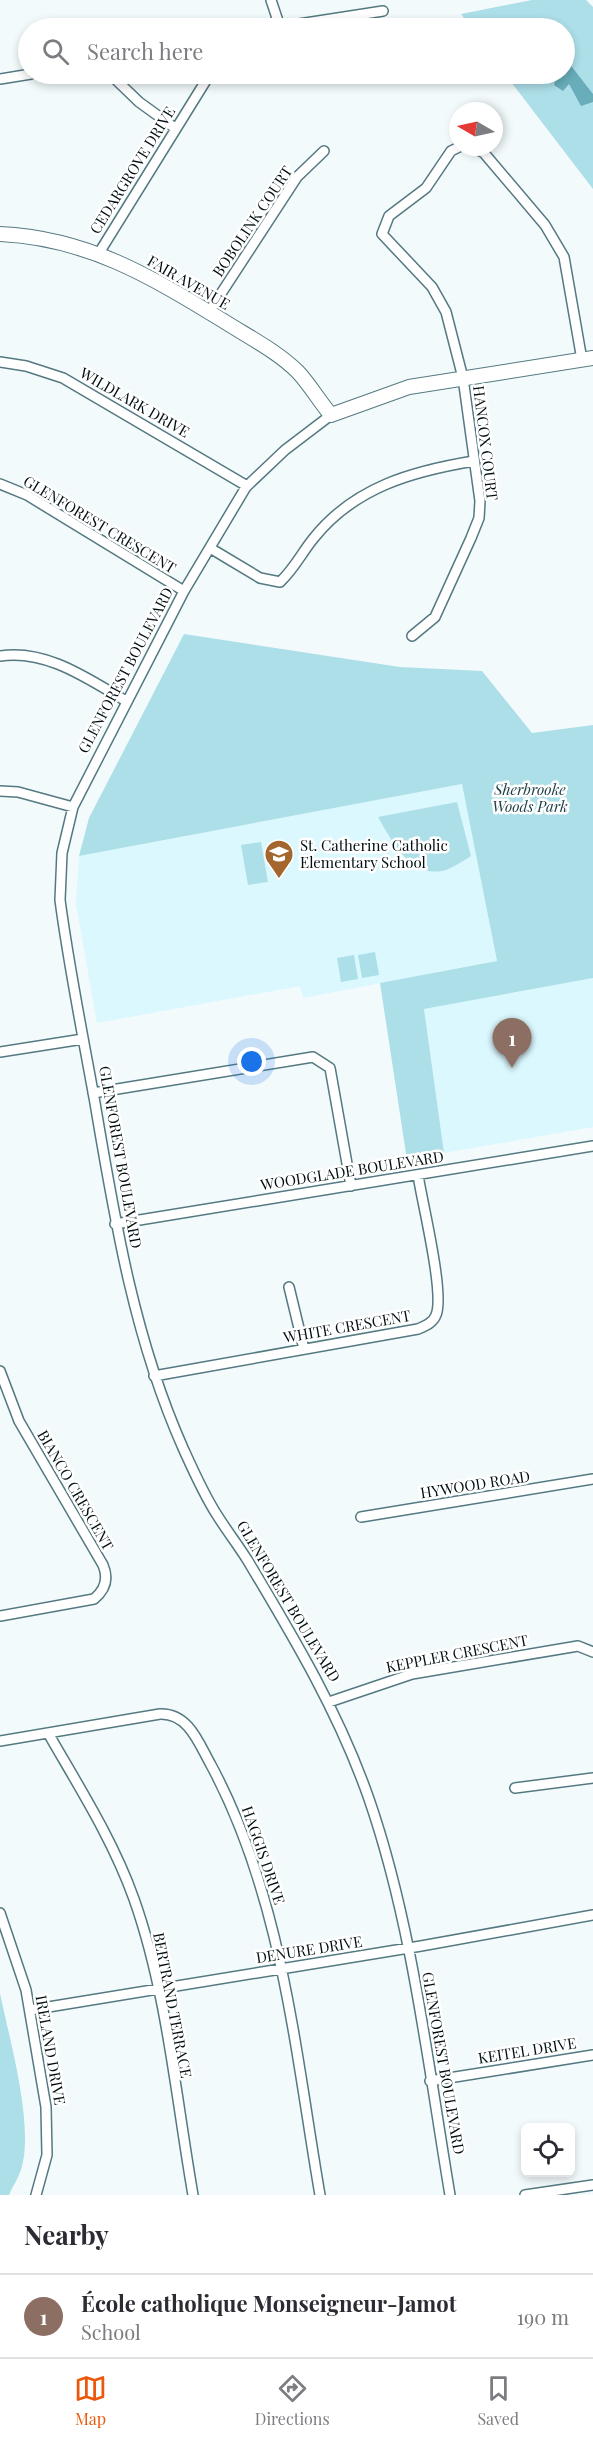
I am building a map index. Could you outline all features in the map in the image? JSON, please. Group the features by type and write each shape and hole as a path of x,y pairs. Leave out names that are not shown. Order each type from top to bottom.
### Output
{"street":[{"path":"271,0 275,18"},
{"path":"339,18 383,11"},
{"path":"0,79 18,76"},
{"path":"120,84 139,102 175,128"},
{"name":"CEDARGROVE DRIVE","path":"99,253 204,84"},
{"name":"BOBOLINK COURT","path":"209,312 297,177 324,151"},
{"name":"HANCOX COURT","path":"412,636 435,617 479,518 480,501 463,378 446,312 432,287 382,234 389,216 426,188 449,154"},
{"path":"487,156 545,225 564,257 588,359"},
{"name":"FAIR AVENUE","path":"0,234 61,241 99,253 155,278 260,343 298,372 331,415"},
{"name":"GLENFOREST BOULEVARD","path":"450,2195 407,1948 386,1853 370,1802 329,1702 244,1554 215,1513 185,1452 154,1376 136,1318 116,1224 60,900 62,853 73,807 184,591 247,486 285,450 331,415 394,391 588,359"},
{"name":"WILDLARK DRIVE","path":"0,362 26,366 63,378 247,486"},
{"path":"210,548 260,578 280,582 295,568 313,539 366,492 423,470 474,461"},
{"name":"GLENFOREST CRESCENT","path":"0,484 27,495 184,591"},
{"path":"0,657 36,657 66,667 126,701"},
{"path":"0,791 18,792 73,807"},
{"path":"0,1052 84,1039"},
{"path":"93,1093 313,1058 330,1068 351,1186"},
{"name":"WOODGLADE BOULEVARD","path":"116,1224 593,1146"},
{"name":"WHITE CRESCENT","path":"154,1376 418,1329 428,1325 436,1314 437,1288 418,1175"},
{"path":"289,1287 304,1348"},
{"name":"BIANCO CRESCENT","path":"0,1371 15,1414 103,1565 106,1579 104,1588 94,1599 0,1616"},
{"name":"HYWOOD ROAD","path":"361,1518 593,1479"},
{"name":"KEPPLER CRESCENT","path":"329,1702 412,1674 578,1646 593,1652"},
{"name":"HAGGIS DRIVE","path":"0,1741 160,1714 175,1716 186,1723 220,1783 247,1845 268,1908 281,1968 320,2195"},
{"name":"BERTRAND TERRACE","path":"48,1733 98,1820 121,1866 143,1929 157,1989 193,2195"},
{"path":"515,1788 593,1778"},
{"name":"IRELAND DRIVE","path":"0,1913 19,1965 30,2010 49,2130 47,2155 36,2195"},
{"name":"DENURE DRIVE","path":"30,2010 593,1915"},
{"name":"KEITEL DRIVE","path":"430,2081 593,2055"},
{"path":"525,2195 593,2185"}],"shaded area":[{"path":"575,71 593,94 593,102 581,106 569,84 575,84"},
{"path":"554,84 569,84 563,91"},
{"name":"St. Catherine Catholic Elementary School","path":"462,784 497,961 303,998 300,986 97,1023 76,904 79,856"},
{"path":"593,978 593,1127 444,1153 424,1009"}],"green space":[{"path":"532,0 586,0 593,7 593,189 513,84 575,84 575,18 464,18 461,14"},
{"name":"Sherbrooke Woods Park","path":"184,634 400,667 482,671 532,733 593,725 593,978 424,1009 444,1153 407,1160 380,983 497,961 462,784 79,856 89,818"},
{"path":"457,802 471,856 446,870 434,872 413,864 396,847 378,817"},
{"path":"261,842 268,882 248,885 241,845"},
{"path":"375,952 379,975 362,978 358,955"},
{"path":"354,955 358,979 341,982 337,958"},
{"path":"0,1993 19,2082 25,2131 21,2170 9,2195 0,2195"}],"place":[{"name":"St. Catherine Catholic Elementary School","path":"279,880"},
{"name":"École catholique Monseigneur-Jamot","path":"512,1068"}]}
